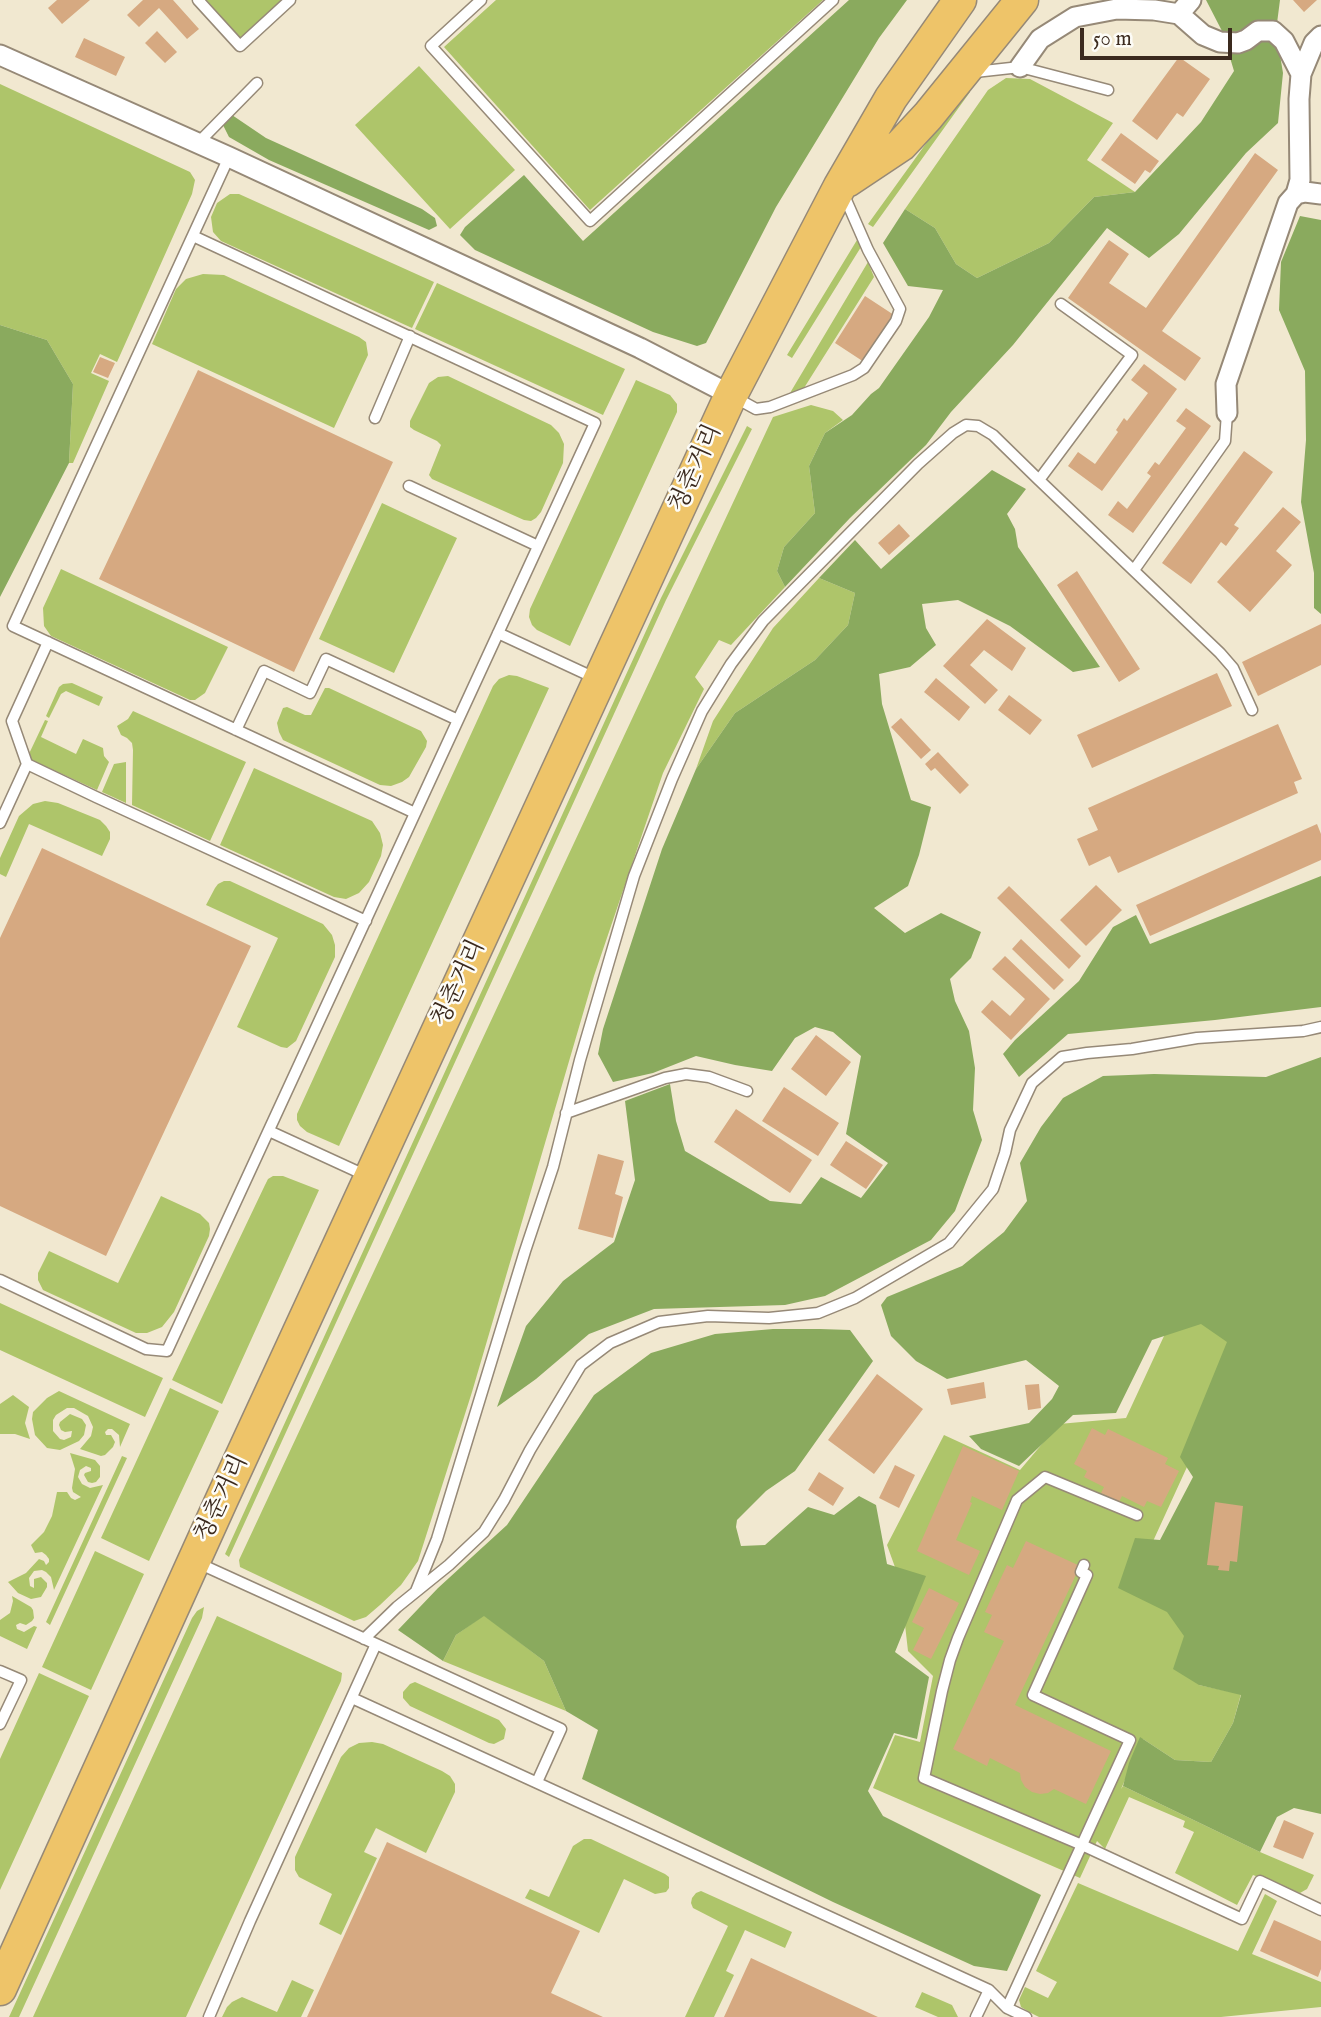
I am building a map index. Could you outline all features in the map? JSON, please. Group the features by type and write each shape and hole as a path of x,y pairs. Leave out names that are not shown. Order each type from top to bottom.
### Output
{"main road":[{"name":"청춘거리","path":"0,1989 731,395 840,186 891,98 960,0"},
{"path":"840,186 901,145 929,116 1022,0"}],"street":[{"path":"1020,67 1040,38 1075,17 1118,9 1184,7 1203,35 1220,42 1238,43 1258,31 1273,31 1284,41 1301,74"},
{"path":"1227,413 1226,383 1230,370 1287,203 1296,194 1300,180 1301,74 1314,43 1321,37"},
{"path":"0,55 229,157 640,348 731,395"},
{"path":"1296,194 1321,194"}],"lane":[{"path":"198,0 240,46 290,0"},
{"path":"481,0 431,46 590,221 833,0"},
{"path":"960,74 1020,67 1108,90"},
{"path":"198,143 257,83"},
{"path":"229,157 13,626 415,813"},
{"path":"731,395 756,409 770,407 853,375 864,368 896,321 900,309 868,250 840,186"},
{"path":"0,1280 146,1349 167,1351 595,423 193,236"},
{"path":"1039,480 1132,355 1061,304"},
{"path":"375,418 410,336"},
{"path":"1134,570 1225,441 1227,413"},
{"path":"416,1591 437,1539 553,1167 580,1060 634,876 702,711 763,621 918,464 953,433 966,425 978,426 993,435 1233,668 1252,710"},
{"path":"409,486 538,546"},
{"path":"498,633 600,681"},
{"path":"0,823 27,764 12,721 48,642"},
{"path":"236,730 264,671 310,693 326,659 458,720"},
{"path":"27,764 366,921"},
{"path":"364,1639 484,1532 581,1365 610,1343 659,1322 708,1316 769,1318 818,1313 855,1298 950,1243 993,1189 1010,1130 1032,1083 1062,1057 1197,1038 1303,1031 1321,1027"},
{"path":"566,1113 665,1078 686,1074 709,1077 747,1091"},
{"path":"269,1131 370,1178"},
{"path":"1137,1515 1045,1477 1017,1500 950,1660 924,1778 1082,1844 1242,1919 1260,1881 1321,1910"},
{"path":"194,1561 561,1729 537,1782"},
{"path":"1007,2008 1130,1740 1032,1695 1087,1575 1081,1572 1084,1565"},
{"path":"209,2017 376,1644"},
{"path":"0,1671 21,1680 0,1724"},
{"path":"352,1698 989,1990 1007,2008 1026,2017"},
{"path":"976,2017 989,1990"}],"green space":[{"path":"206,0 282,0 240,38"},
{"path":"496,0 823,0 590,210 444,47"},
{"path":"849,0 907,0 879,38 776,207 706,343 697,346 653,332 475,250 460,235 465,227 524,175 583,241"},
{"path":"1206,0 1280,0 1276,31 1283,73 1278,123 1246,153 1179,234 1149,258 1107,228 1013,345 951,412 926,445 850,518 785,587 777,571 784,547 815,513 809,466 825,433 852,415 879,388 929,317 943,290 908,286 883,243 905,209 935,228 956,264 977,278 1049,243 1094,197 1135,192 1201,122 1234,71 1222,31"},
{"path":"419,66 515,170 450,229 355,125"},
{"path":"1006,78 1030,79 1113,123 1087,160 1135,192 1094,197 1049,243 977,278 956,264 935,228 905,209 988,90"},
{"path":"0,84 190,172 195,180 192,194 117,362 100,354 91,373 109,381 73,463 69,463 73,384 47,340 0,325"},
{"path":"966,88 970,92 873,227 868,224"},
{"path":"232,115 266,138 422,209 435,218 437,226 429,230 269,160 229,137 223,125"},
{"path":"230,194 239,194 434,282 412,328 221,241 213,232 211,217 217,203"},
{"path":"1300,216 1321,220 1321,614 1314,608 1314,573 1301,502 1306,440 1305,371 1279,310 1281,262"},
{"path":"857,240 861,247 792,358 787,355"},
{"path":"868,262 874,277 804,388 790,393"},
{"path":"203,274 224,275 366,342 368,355 334,428 152,344 176,289 186,279"},
{"path":"437,283 625,369 603,415 415,329"},
{"path":"0,325 47,340 73,384 69,463 0,597"},
{"path":"448,376 551,425 559,433 564,444 563,463 541,512 531,521 432,479 429,475 441,445 410,427 410,421 429,383 438,377"},
{"path":"636,380 670,395 677,404 677,412 570,646 537,630 529,617 530,609"},
{"path":"811,405 833,411 843,420 825,433 809,466 815,513 784,547 777,571 785,587 731,645 719,640 695,677 704,689 663,773 594,976 472,1392 418,1561 401,1585 380,1605 366,1617 354,1621 240,1567 239,1560 773,417"},
{"path":"747,426 752,429 666,600 229,1557 225,1554 661,598"},
{"path":"992,470 1026,489 1007,514 1015,529 1018,547 1100,667 1073,672 1010,626 958,600 922,604 926,628 936,645 910,667 879,674 882,704 911,800 931,807 908,886 874,908 905,933 941,913 981,932 971,958 950,979 955,1001 969,1031 975,1068 973,1110 982,1140 955,1211 931,1240 825,1296 785,1305 654,1309 589,1334 536,1379 497,1407 526,1326 563,1281 614,1242 635,1180 625,1101 670,1084 676,1121 685,1151 770,1201 801,1204 821,1177 861,1198 888,1163 846,1134 861,1056 833,1032 815,1027 795,1038 772,1071 696,1056 653,1073 613,1082 598,1054 603,1029 662,849 696,769 735,713 815,660 848,625 855,593 819,578 855,540 881,569"},
{"path":"382,503 457,538 394,673 319,639"},
{"path":"61,569 228,647 205,693 195,700 190,700 51,636 44,626 43,608"},
{"path":"819,578 855,593 848,625 815,660 735,713 696,769 713,721 773,628"},
{"path":"509,675 549,688 339,1146 307,1132 300,1126 297,1114 493,686 499,679"},
{"path":"72,683 103,697 99,706 66,691 61,694 49,718 46,716 59,687"},
{"path":"325,688 421,731 427,741 426,747 409,777 391,786 380,785 283,740 277,723 283,708 311,715"},
{"path":"133,711 246,762 210,841 132,805 132,743 121,735 117,726 128,719"},
{"path":"45,720 48,721 41,737 76,754 83,739 103,748 104,756 109,762 97,790 27,758"},
{"path":"126,762 126,803 102,792 114,764"},
{"path":"254,768 372,821 380,833 383,845 369,882 359,893 346,899 334,897 220,845"},
{"path":"45,801 58,803 100,820 110,832 110,839 102,856 29,824 6,877 0,874 0,858 19,816 33,804"},
{"path":"1321,876 1321,1007 1068,1034 1019,1077 1003,1054 1079,981 1113,927 1136,915 1150,944"},
{"path":"230,881 323,924 332,935 335,957 296,1041 287,1048 237,1027 278,938 206,905 218,884"},
{"path":"1321,1057 1321,1814 1294,1808 1277,1817 1260,1852 1123,1786 1140,1737 1175,1760 1211,1762 1233,1723 1241,1695 1199,1685 1173,1669 1184,1636 1167,1612 1118,1588 1135,1538 1160,1540 1193,1477 1180,1457 1227,1342 1201,1324 1152,1340 1116,1413 1073,1415 1019,1466 981,1449 969,1436 1029,1423 1052,1399 1059,1386 1026,1360 947,1379 916,1361 891,1336 881,1305 887,1297 962,1266 1004,1232 1027,1201 1020,1163 1041,1127 1063,1098 1103,1076 1154,1074 1266,1077"},
{"path":"273,1176 283,1176 319,1190 222,1404 172,1380 265,1185"},
{"path":"161,1196 200,1214 209,1223 210,1229 174,1312 162,1327 147,1333 136,1333 43,1290 38,1273 49,1251 118,1283"},
{"path":"1183,1295 1251,1327 1133,1585 1200,1616 1199,1685 1241,1694 1233,1723 1211,1762 1175,1760 1143,1739 1121,1789 1123,1786 1314,1875 1307,1889 1300,1893 1253,1875 1237,1905 1175,1873 1194,1832 1183,1827 1185,1821 1129,1797 1105,1849 1097,1841 1080,1878 873,1788 895,1735 920,1742 933,1676 908,1651 900,1581 887,1545 944,1435 1020,1470 1059,1424 1126,1418"},
{"path":"0,1303 163,1378 145,1417 0,1350"},
{"path":"773,1329 850,1330 873,1361 795,1471 766,1491 737,1520 741,1546 765,1545 808,1507 834,1515 859,1496 876,1505 887,1564 926,1576 895,1652 929,1677 917,1739 894,1733 868,1791 883,1816 1041,1895 1007,1971 974,1966 833,1902 582,1779 598,1730 566,1711 544,1661 484,1616 456,1635 443,1661 398,1630 438,1588 507,1525 594,1395 651,1353 715,1334"},
{"path":"170,1388 219,1411 149,1561 101,1538"},
{"path":"59,1391 130,1424 120,1447 119,1435 108,1429 106,1435 111,1435 115,1442 105,1455 80,1449 91,1436 93,1427 88,1416 74,1408 67,1408 56,1415 53,1431 60,1439 71,1437 72,1431 65,1432 59,1425 70,1414 82,1419 86,1425 84,1435 79,1441 60,1450 47,1448 35,1435 33,1412"},
{"path":"13,1395 29,1407 25,1423 30,1439 15,1434 0,1434 0,1404"},
{"path":"70,1453 95,1460 100,1466 100,1477 92,1483 88,1482 84,1475 91,1471 91,1468 86,1466 80,1470 78,1477 82,1484 90,1488 103,1485 54,1590 51,1577 46,1572 34,1571 29,1578 30,1586 34,1588 34,1579 41,1577 47,1587 41,1597 31,1599 18,1593 8,1582 26,1573 39,1559 46,1565 49,1562 42,1552 35,1553 31,1545 44,1532 52,1516 57,1492 67,1492 75,1500 81,1497 73,1492 72,1488 75,1469"},
{"path":"122,1456 127,1458 50,1625 46,1622"},
{"path":"95,1551 144,1574 91,1690 42,1667"},
{"path":"12,1596 33,1610 32,1621 26,1625 16,1625 17,1629 24,1632 37,1627 27,1649 0,1636 0,1620 10,1613"},
{"path":"204,1607 202,1618 19,2017 9,2017 192,1618"},
{"path":"484,1615 544,1661 566,1711 443,1661 456,1635"},
{"path":"217,1616 342,1673 341,1681 186,2017 33,2017"},
{"path":"39,1673 89,1696 0,1890 0,1759"},
{"path":"415,1682 499,1720 506,1729 504,1739 494,1744 489,1743 410,1706 403,1698 403,1692"},
{"path":"359,1743 383,1744 442,1771 450,1776 455,1784 455,1792 426,1853 376,1828 364,1852 377,1858 341,1935 319,1924 332,1894 299,1877 295,1870 295,1857 341,1757 349,1748"},
{"path":"584,1839 591,1839 665,1874 669,1877 669,1888 666,1892 655,1894 624,1879 599,1933 525,1898 530,1889 549,1897 573,1846"},
{"path":"1078,1883 1238,1951 1265,1894 1277,1901 1252,1954 1321,1982 1321,2007 1221,2017 1039,2017 1031,2013 1021,2007 1019,2000 1025,1987 1048,1998 1057,1982 1036,1971"},
{"path":"701,1891 792,1932 785,1948 745,1930 726,1971 734,1975 714,2017 685,2017 728,1926 693,1908 692,1898"},
{"path":"292,1980 314,1990 301,2017 222,2017 232,2002 242,1997 277,2012"},
{"path":"922,1992 952,2005 958,2017 938,2017 915,2007"}],"building":[{"path":"57,0 90,0 62,24 48,8"},
{"path":"143,0 173,0 199,29 187,39 159,8 139,27 127,15"},
{"path":"1293,0 1317,0 1304,12"},
{"path":"157,31 177,52 165,63 145,43"},
{"path":"84,38 125,57 116,76 75,57"},
{"path":"1179,57 1210,79 1183,117 1177,113 1157,140 1132,121"},
{"path":"1121,133 1159,161 1150,173 1145,170 1135,184 1101,160"},
{"path":"1255,153 1278,170 1162,331 1201,358 1185,381 1068,298 1109,240 1129,254 1109,283 1146,308"},
{"path":"865,296 894,315 864,362 835,343"},
{"path":"100,357 115,363 108,378 93,372"},
{"path":"1144,364 1177,389 1102,491 1068,466 1078,452 1095,464 1118,432 1116,430 1124,418 1127,421 1148,393 1131,380"},
{"path":"198,370 393,462 294,672 99,579"},
{"path":"1186,408 1211,426 1133,533 1108,515 1118,501 1127,509 1151,476 1147,473 1155,462 1159,465 1186,428 1176,421"},
{"path":"1244,451 1273,472 1234,525 1239,528 1226,546 1221,542 1191,584 1162,563"},
{"path":"1283,507 1301,522 1276,551 1292,565 1250,612 1217,582"},
{"path":"899,524 910,536 889,555 878,543"},
{"path":"1077,571 1140,669 1119,682 1057,585"},
{"path":"987,619 1026,648 1012,671 984,650 970,665 998,690 985,704 943,666"},
{"path":"1321,624 1321,665 1258,696 1242,662"},
{"path":"1217,673 1232,706 1092,768 1077,735"},
{"path":"936,678 970,707 959,721 924,692"},
{"path":"1009,695 1042,720 1030,735 998,710"},
{"path":"901,718 931,750 921,759 891,727"},
{"path":"1278,724 1302,779 1294,782 1298,793 1118,873 1110,856 1089,866 1077,839 1098,830 1088,808"},
{"path":"938,752 969,785 960,794 935,768 931,771 925,764"},
{"path":"1317,824 1321,834 1321,860 1150,936 1136,905"},
{"path":"42,848 251,946 106,1256 0,1206 0,938"},
{"path":"1096,885 1122,910 1086,946 1060,920"},
{"path":"1009,886 1081,956 1069,969 997,898"},
{"path":"1021,939 1064,980 1054,990 1012,949"},
{"path":"1005,956 1050,999 1011,1040 981,1012 992,1000 1010,1016 1025,999 992,969"},
{"path":"816,1035 851,1062 826,1096 791,1069"},
{"path":"784,1087 839,1123 818,1156 762,1121"},
{"path":"736,1109 812,1160 790,1193 714,1142"},
{"path":"846,1141 883,1165 866,1189 830,1165"},
{"path":"598,1154 624,1161 615,1194 623,1197 613,1238 578,1229"},
{"path":"877,1374 923,1409 874,1474 828,1440"},
{"path":"984,1382 986,1398 951,1405 947,1389"},
{"path":"1039,1384 1041,1408 1028,1410 1025,1385"},
{"path":"1092,1428 1105,1435 1108,1429 1168,1458 1165,1464 1179,1471 1161,1507 1147,1501 1144,1507 1122,1496 1119,1502 1101,1493 1104,1487 1084,1477 1087,1471 1074,1464"},
{"path":"963,1446 1019,1471 1002,1510 972,1496 972,1503 956,1540 980,1551 969,1575 917,1551"},
{"path":"895,1465 915,1475 899,1508 879,1498"},
{"path":"819,1472 844,1488 833,1506 808,1490"},
{"path":"1215,1502 1243,1506 1237,1562 1230,1561 1229,1571 1218,1570 1219,1566 1207,1565"},
{"path":"1026,1541 1080,1566 1015,1705 1111,1751 1086,1804 1054,1789 1048,1793 1032,1792 1025,1787 1020,1773 990,1758 987,1766 953,1749 1004,1641 984,1632 992,1615 985,1612 1007,1565 1013,1568"},
{"path":"929,1588 959,1603 931,1659 913,1650 924,1628 912,1622"},
{"path":"1284,1820 1314,1833 1303,1859 1273,1847"},
{"path":"387,1842 580,1931 551,1993 603,2017 307,2017"},
{"path":"1274,1920 1321,1941 1321,1969 1318,1977 1260,1951"},
{"path":"751,1958 839,1999 878,2017 724,2017"}]}
